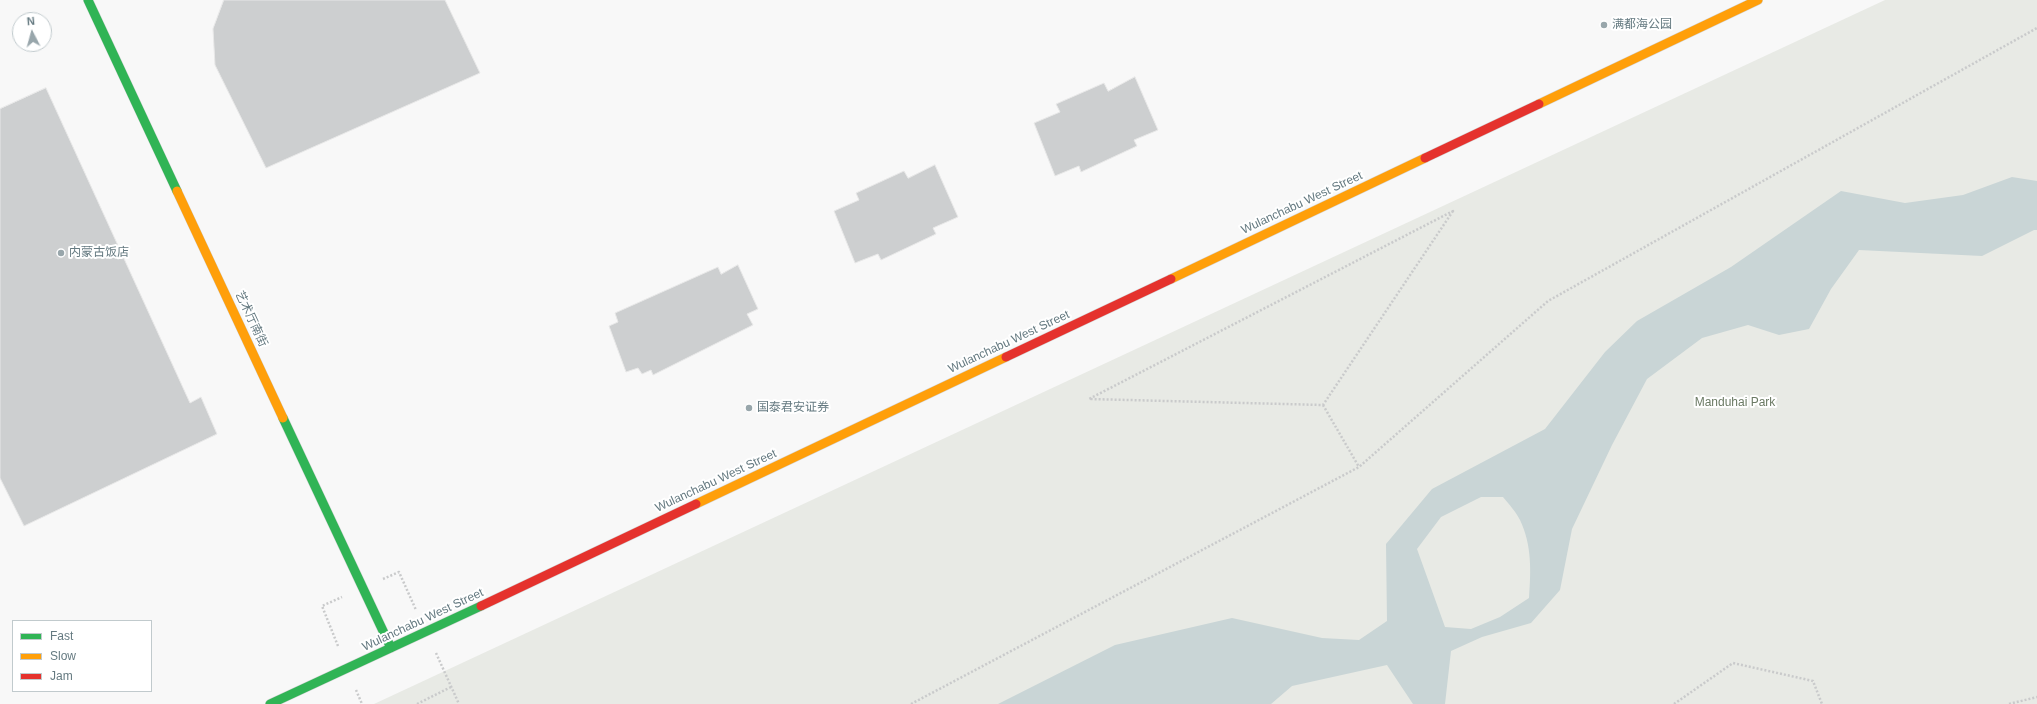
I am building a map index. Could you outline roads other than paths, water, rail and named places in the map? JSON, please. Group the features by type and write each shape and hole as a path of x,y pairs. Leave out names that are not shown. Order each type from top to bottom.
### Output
{"street":[{"name":"艺术厅南街","path":"88,0 391,648"},
{"name":"Wulanchabu West Street","path":"270,704 1758,0"}],"place":[{"name":"满都海公园","path":"1604,25"},
{"name":"内蒙古饭店","path":"61,253"},
{"name":"国泰君安证券","path":"749,408"}],"park label":[{"name":"Manduhai Park","path":"1735,403"}]}
